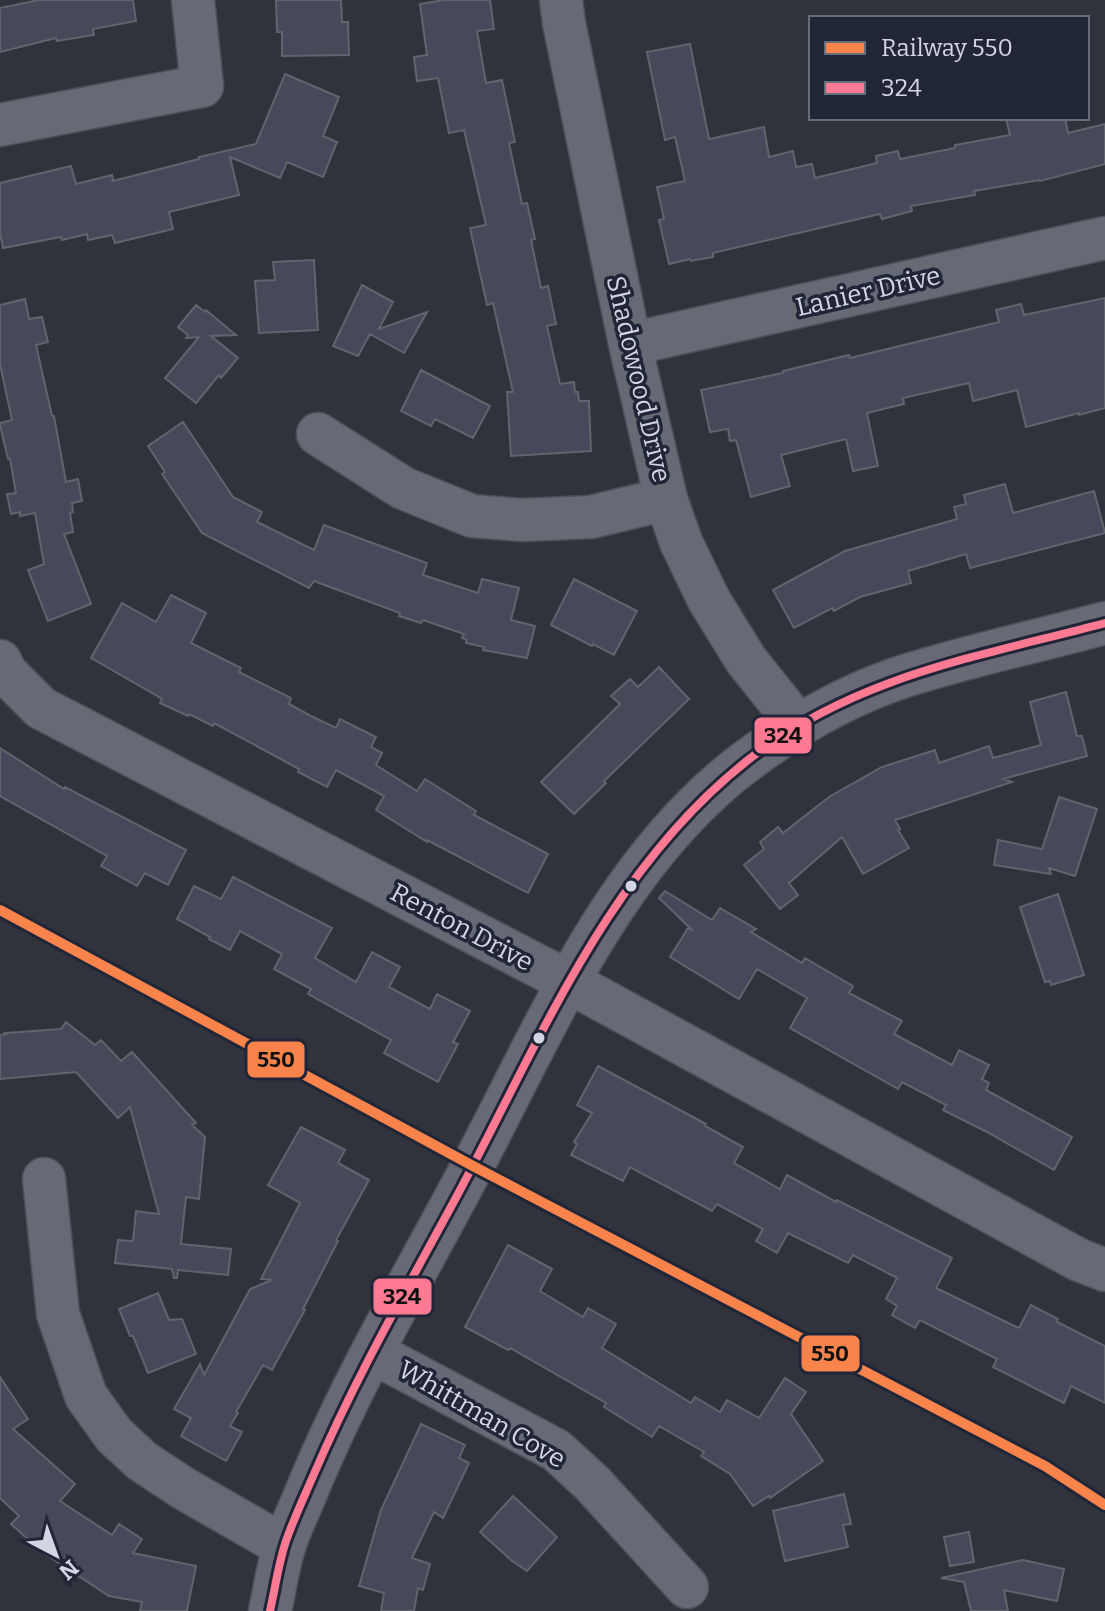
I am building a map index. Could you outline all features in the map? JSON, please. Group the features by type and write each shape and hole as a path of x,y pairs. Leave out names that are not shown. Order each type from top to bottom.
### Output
{"street":[{"path":"0,125 202,86 193,0"},
{"name":"Shadowood Drive","path":"561,0 630,344 666,499 681,542 709,600 746,660 798,725"},
{"name":"Lanier Drive","path":"630,344 1105,238"},
{"path":"318,434 403,488 472,516 523,520 591,517 666,499"},
{"path":"270,1611 284,1546 325,1447 372,1352 569,982 649,856 689,811 745,762 798,725 903,677 1105,623"},
{"name":"Renton Drive","path":"0,661 6,673 41,708 569,982 1079,1260 1105,1270"},
{"path":"44,1179 58,1314 86,1396 114,1435 142,1461 284,1546"},
{"name":"Whittman Cove","path":"372,1352 556,1450 592,1483 687,1587"}],"building":[{"path":"39,0 133,0 136,21 93,29 94,35 57,41 56,38 0,52 0,8"},
{"path":"276,0 341,0 342,22 348,22 349,55 282,56 282,32 277,32"},
{"path":"444,0 490,0 494,29 477,31 486,83 502,80 515,142 509,143 522,204 527,203 541,288 548,286 556,324 547,326 560,384 574,382 579,401 589,401 591,451 511,456 507,392 513,392 493,303 487,305 470,228 486,225 464,130 449,133 438,78 417,81 414,57 427,55 420,4"},
{"path":"690,44 709,139 764,127 769,157 793,151 796,167 812,164 815,178 877,163 876,156 898,151 900,159 1010,135 1006,120 1065,120 1068,133 1105,124 1105,164 1040,181 974,191 975,195 911,206 912,211 882,219 880,214 713,253 713,257 669,264 659,220 664,219 657,187 685,181 675,137 665,140 647,52"},
{"path":"285,74 339,97 323,136 337,142 323,177 287,162 280,178 230,157 239,195 169,212 173,229 115,243 112,235 88,240 87,234 3,248 0,183 71,166 76,184 112,175 113,181 256,144"},
{"path":"314,260 318,330 259,333 255,281 275,280 273,262"},
{"path":"362,285 393,302 379,329 427,312 404,353 370,334 358,356 333,346"},
{"path":"1105,298 1105,408 1026,427 1017,390 973,401 969,383 903,398 904,404 867,413 878,466 853,471 846,439 781,455 790,486 751,497 736,440 730,441 728,429 710,432 701,390 999,322 996,310 1021,304 1024,315"},
{"path":"25,299 29,319 42,317 48,342 36,345 66,482 78,479 82,501 72,503 73,532 64,534 91,604 48,621 28,570 44,564 35,513 11,514 7,494 16,493 0,425 12,420 0,364 0,305"},
{"path":"196,305 236,335 211,336 238,358 196,403 165,378 199,337 186,338 188,335 178,327"},
{"path":"421,370 490,406 473,438 435,419 431,426 401,411"},
{"path":"183,422 233,497 262,512 257,522 314,550 324,525 427,563 423,575 478,593 482,579 519,588 511,620 535,626 527,658 483,650 484,647 466,643 466,639 462,638 464,634 423,620 421,623 399,616 400,613 314,581 309,588 202,533 162,474 165,472 148,446"},
{"path":"1005,484 1013,513 1094,491 1105,533 970,568 966,554 908,571 911,583 860,597 794,628 773,590 845,551 957,519 954,507 966,504 964,495"},
{"path":"574,579 637,611 614,655 551,625"},
{"path":"171,595 206,613 191,643 291,698 289,704 311,716 336,728 340,719 376,737 371,747 382,753 376,765 417,791 425,779 476,811 474,815 548,854 528,893 427,842 376,810 384,796 336,770 327,787 214,723 213,726 160,703 162,699 91,658 122,603 156,622"},
{"path":"659,667 689,699 574,814 541,782 620,704 611,696 630,679 638,687"},
{"path":"1066,692 1077,736 1082,736 1087,756 1003,779 1012,782 895,820 909,848 863,874 842,837 789,883 798,895 780,909 744,865 764,849 760,842 778,827 783,833 829,797 882,767 935,750 939,763 989,746 993,758 1041,745 1030,702"},
{"path":"0,748 64,789 186,850 168,885 145,873 137,886 101,866 107,856 0,796"},
{"path":"1059,797 1097,809 1075,876 1049,868 1051,874 994,865 998,840 1042,849"},
{"path":"233,877 332,928 315,958 356,982 372,952 400,967 389,987 430,1009 437,994 470,1011 453,1042 458,1044 438,1082 384,1053 391,1040 308,994 311,989 274,969 282,954 240,931 230,950 177,919 194,886 221,899"},
{"path":"665,891 712,920 720,908 756,929 751,932 802,963 805,958 853,986 849,993 902,1021 894,1034 952,1065 959,1050 989,1065 982,1079 989,1083 986,1090 1072,1137 1054,1170 943,1110 946,1105 902,1082 898,1089 790,1028 807,998 757,969 739,999 670,957 688,928 693,931 659,898"},
{"path":"1058,894 1084,975 1051,985 1050,981 1045,982 1020,907"},
{"path":"66,1022 95,1045 101,1040 121,1061 132,1052 205,1137 199,1199 186,1197 181,1244 231,1249 228,1275 178,1270 177,1278 174,1278 172,1269 115,1263 118,1240 133,1241 136,1211 159,1214 130,1107 118,1118 76,1072 0,1079 0,1035 61,1029"},
{"path":"598,1066 743,1147 734,1163 780,1189 787,1175 952,1258 936,1288 1019,1328 1031,1305 1105,1346 1105,1403 1071,1386 1064,1403 993,1367 997,1359 920,1320 915,1328 892,1315 897,1306 886,1299 897,1278 853,1255 848,1263 788,1233 777,1253 756,1241 763,1229 717,1204 712,1211 630,1167 623,1181 571,1155 577,1144 574,1142 592,1113 577,1105"},
{"path":"301,1127 345,1150 338,1163 369,1180 272,1370 263,1365 236,1412 230,1426 242,1432 226,1461 181,1436 191,1418 174,1409 200,1364 204,1375 250,1289 272,1280 261,1279 300,1203 268,1185"},
{"path":"508,1245 552,1269 540,1291 583,1317 588,1308 616,1324 602,1348 691,1403 695,1397 720,1412 727,1400 759,1418 785,1378 806,1392 791,1414 823,1461 770,1498 753,1506 730,1474 701,1456 704,1452 659,1426 652,1437 604,1407 606,1403 510,1348 508,1350 465,1327"},
{"path":"158,1293 169,1320 182,1319 196,1354 148,1373 119,1309"},
{"path":"0,1377 28,1419 13,1429 75,1484 60,1501 112,1535 119,1524 142,1539 133,1553 196,1566 187,1611 140,1611 142,1602 109,1596 42,1552 11,1524 19,1516 0,1498"},
{"path":"421,1424 465,1445 459,1458 469,1463 443,1518 434,1512 412,1558 430,1564 423,1590 418,1588 414,1611 381,1611 384,1593 359,1586 381,1510"},
{"path":"844,1494 851,1524 843,1525 848,1547 785,1561 773,1511"},
{"path":"513,1496 557,1537 527,1571 480,1532"},
{"path":"969,1532 974,1562 950,1566 944,1537"},
{"path":"1023,1560 1064,1569 1057,1601 1004,1590 1008,1611 971,1611 964,1582 941,1578"}],"rail line":[{"name":"550","path":"0,910 473,1166 1045,1466 1105,1505"}],"transit line":[{"name":"324","path":"270,1611 285,1544 330,1438 365,1366 582,960 655,852 699,804 748,760 789,731 831,708 874,689 964,659 1105,623"}]}
